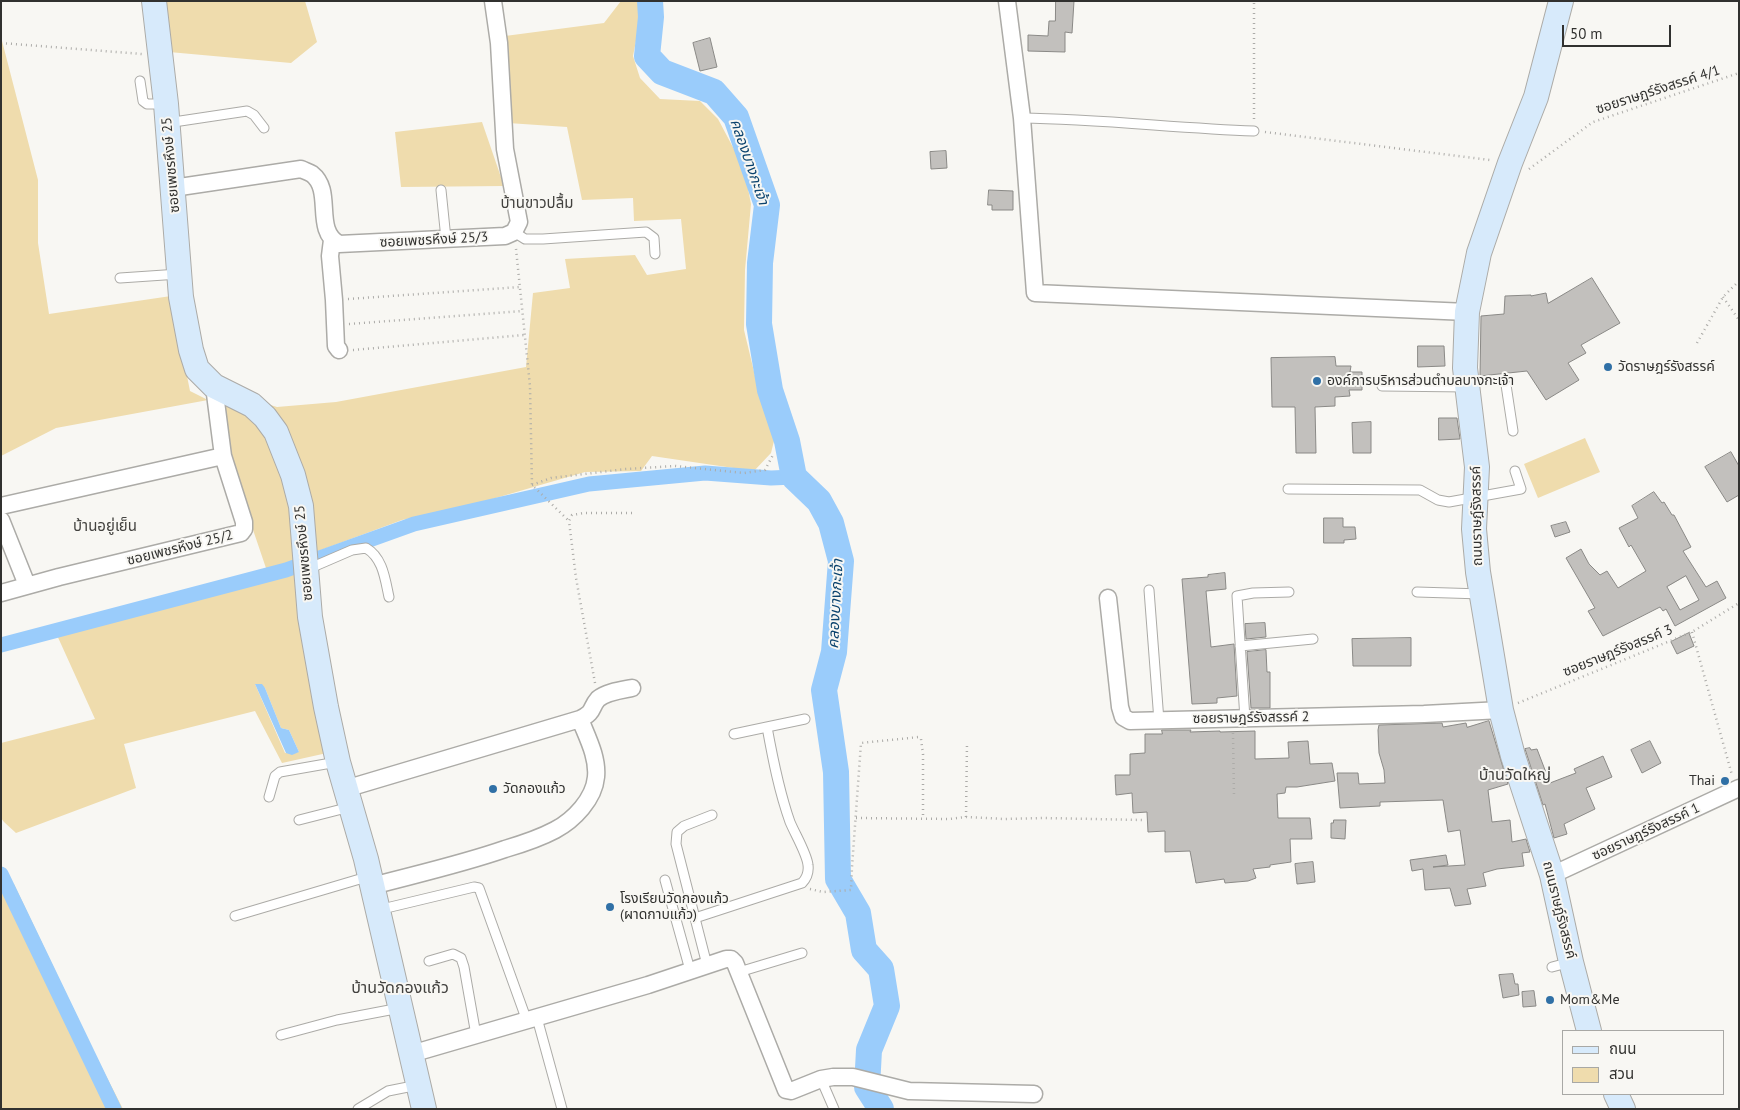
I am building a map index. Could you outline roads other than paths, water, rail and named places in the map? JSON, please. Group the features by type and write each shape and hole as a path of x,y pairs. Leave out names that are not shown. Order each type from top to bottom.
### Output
{"street":[{"name":"ซอยเพชรหึงษ์ 25","path":"154,1 173,188 181,297 191,350 197,368 214,386 252,405 265,417 276,432 293,475 301,506 305,570 316,659 338,762 371,881 424,1109"},
{"path":"493,1 498,43 505,149 519,222 514,232"},
{"path":"1007,1 1022,118 1035,293 1467,312"},
{"name":"ถนนราษฎ์รังสรรค์","path":"1561,1 1536,97 1510,163 1479,253 1467,312 1465,368 1477,467 1474,498 1478,572 1501,710 1513,756 1552,876 1562,964 1589,1030"},
{"path":"173,188 302,169 312,174 317,179 322,190 327,232 332,240 330,256 336,346 339,350"},
{"name":"ซอยเพชรหึงษ์ 25/3","path":"332,240 339,244 505,236 514,232"},
{"name":"ซอยเพชรหึงษ์ 25/2","path":"1,593 241,533 244,529 244,522 223,456 214,386"},
{"path":"1,506 223,456"},
{"path":"1,520 27,585"},
{"name":"ซอยราษฎร์รังสรรค์ 2","path":"1108,598 1120,707 1123,717 1130,721 1424,714 1501,710"},
{"path":"348,798 580,719 589,715 598,699 607,694 632,688"},
{"path":"371,881 504,850 556,830 571,820 590,798 596,778 595,759 580,719"},
{"name":"ซอยราษฎร์รังสรรค์ 1","path":"1552,876 1737,789"},
{"path":"411,1054 731,959 735,963 786,1090 791,1091 821,1079 853,1077 909,1091 1034,1094"},
{"path":"1616,1095 1623,1109"}],"lane":[{"path":"140,81 143,101 166,114 247,111 254,115 264,128"},
{"path":"1022,118 1166,127 1254,130"},
{"path":"441,190 446,239"},
{"path":"514,232 525,239 646,232 654,238 655,254"},
{"path":"120,278 180,274"},
{"path":"1506,385 1513,431"},
{"path":"1382,386 1468,388"},
{"path":"1288,490 1420,490 1438,500 1449,502 1521,489 1515,471"},
{"path":"305,570 352,550 366,548 373,552 381,565 389,597"},
{"path":"1149,590 1159,720"},
{"path":"1238,719 1240,646 1237,596 1253,592 1289,592"},
{"path":"1417,592 1482,594"},
{"path":"1240,646 1313,639"},
{"path":"734,734 805,719"},
{"path":"695,918 802,883 807,877 808,865 782,796 774,767 767,727"},
{"path":"269,798 275,776 280,772 338,762"},
{"path":"299,820 348,798"},
{"path":"707,965 676,844 677,832 684,826 712,815"},
{"path":"665,880 690,970"},
{"path":"235,916 371,881"},
{"path":"378,910 474,887 479,888 532,1019 562,1109"},
{"path":"738,972 802,953"},
{"path":"429,961 453,954 461,958 476,1035"},
{"path":"281,1035 337,1020 400,1008"},
{"path":"821,1079 834,1109"},
{"path":"358,1109 388,1091 419,1085"}],"water":[{"path":"255,684 262,684 265,688 281,728 289,730 299,752 292,755 286,753"}],"waterway":[{"name":"คลองบางกะเจ้า","path":"650,1 651,17 647,56 662,72 714,92 736,117 767,205 760,263 759,324 770,390 787,441 794,477 819,501 831,523 841,561 834,652 824,690 836,772 838,879 858,913 864,950 881,969 887,1006 869,1050 867,1087 881,1109"},
{"path":"1,645 286,570 414,524 589,484 705,473 771,478 794,477"},
{"path":"1,874 114,1109"}],"place":[{"name":"วัดราษฎร์รังสรรค์","path":"1608,367"},
{"name":"องค์การบริหารส่วนตำบลบางกะเจ้า","path":"1317,381"},
{"name":"Thai","path":"1725,781"},
{"name":"วัดกองแก้ว","path":"493,789"},
{"name":"โรงเรียนวัดกองแก้ว (ผาดกาบแก้ว)","path":"610,907"},
{"name":"Mom&Me","path":"1550,1000"}],"district":[{"name":"บ้านขาวปลื้ม","path":"537,204"},
{"name":"บ้านอยู่เย็น","path":"105,527"},
{"name":"บ้านวัดใหญ่","path":"1515,775"},
{"name":"บ้านวัดกองแก้ว","path":"400,988"}]}
